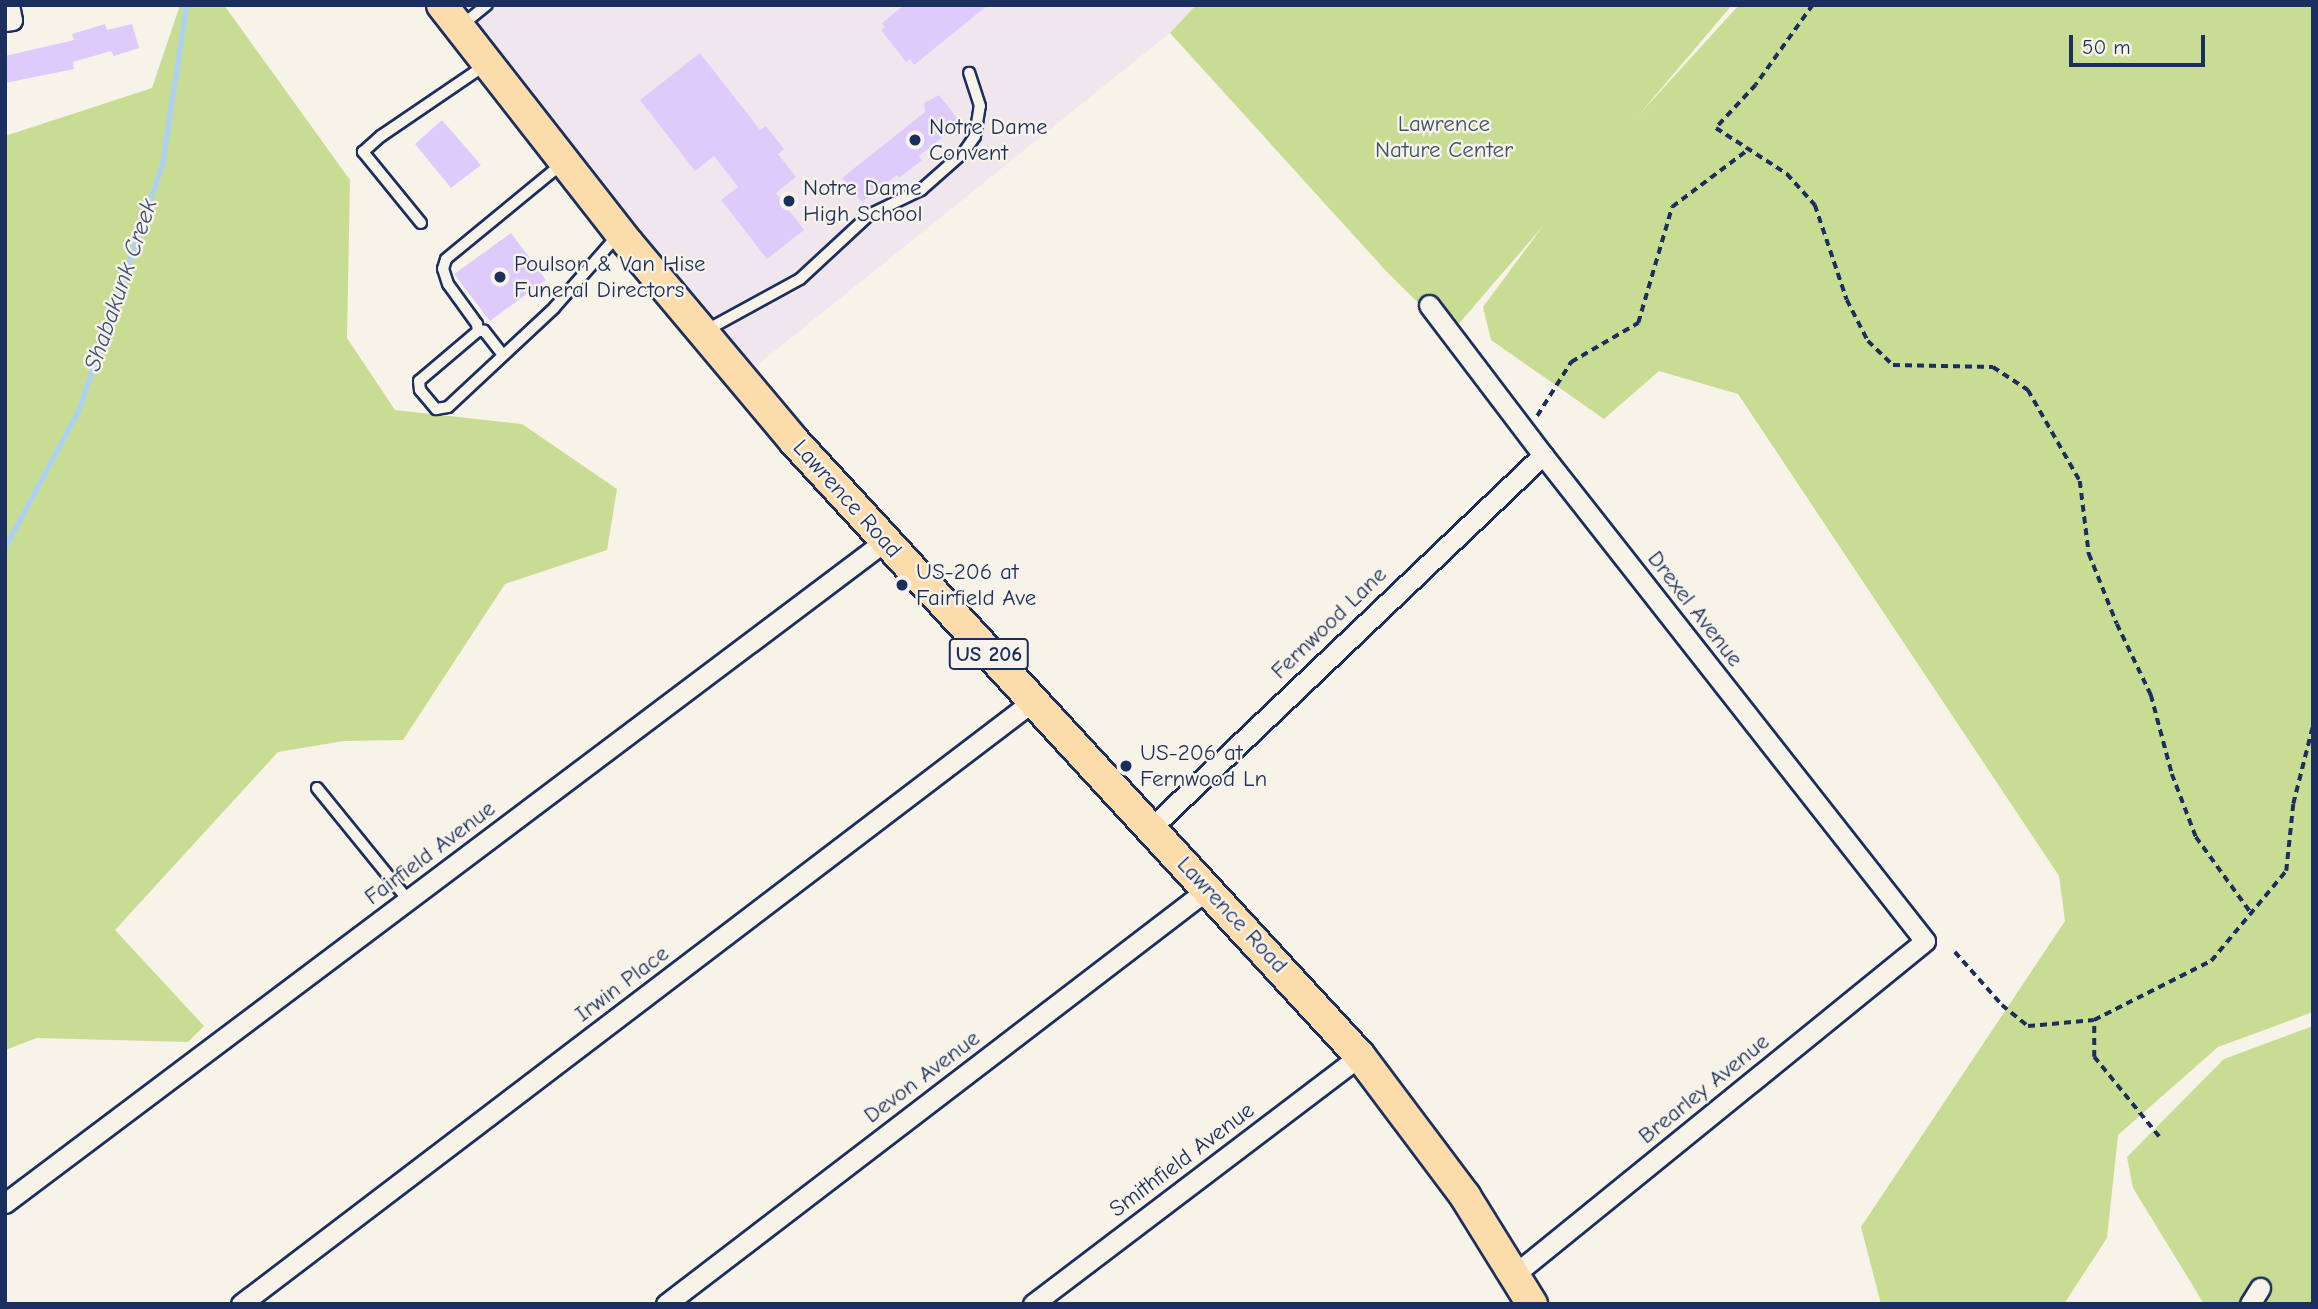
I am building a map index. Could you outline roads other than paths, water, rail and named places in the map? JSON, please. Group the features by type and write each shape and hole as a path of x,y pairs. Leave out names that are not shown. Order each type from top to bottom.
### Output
{"main road":[{"name":"Lawrence Road","path":"451,16 701,333 885,541 1360,1056 1465,1196 1532,1304"}],"street":[{"path":"5,21 12,20 9,5"},
{"name":"Drexel Avenue","path":"1429,305 1543,455 1924,941"},
{"name":"Fernwood Lane","path":"1151,828 1543,455"},
{"name":"Fairfield Avenue","path":"5,1203 885,541"},
{"name":"Irwin Place","path":"241,1304 1033,701"},
{"name":"Devon Avenue","path":"666,1304 1208,889"},
{"name":"Brearley Avenue","path":"1515,1274 1924,941"},
{"name":"Smithfield Avenue","path":"1032,1304 1360,1056"}],"lane":[{"path":"451,16 487,5"},
{"path":"421,223 363,152 381,136 488,64"},
{"path":"701,333 800,279 869,215 920,190 964,152 975,136 979,106 969,73"},
{"path":"478,331 477,324 448,284 443,270 446,259 564,161"},
{"path":"503,355 484,331 478,331 419,381 420,390 436,409 448,407 554,308 620,233"},
{"path":"317,789 408,900"}],"waterway":[{"name":"Shabakunk Creek","path":"5,547 78,411 162,164 186,5"}],"place":[{"name":"Notre Dame Convent","path":"915,140"},
{"name":"Notre Dame High School","path":"789,201"},
{"name":"Poulson & Van Hise Funeral Directors","path":"500,277"},
{"name":"US-206 at Fairfield Ave","path":"902,585"},
{"name":"US-206 at Fernwood Ln","path":"1126,766"}],"park label":[{"name":"Lawrence Nature Center","path":"1444,137"}]}
